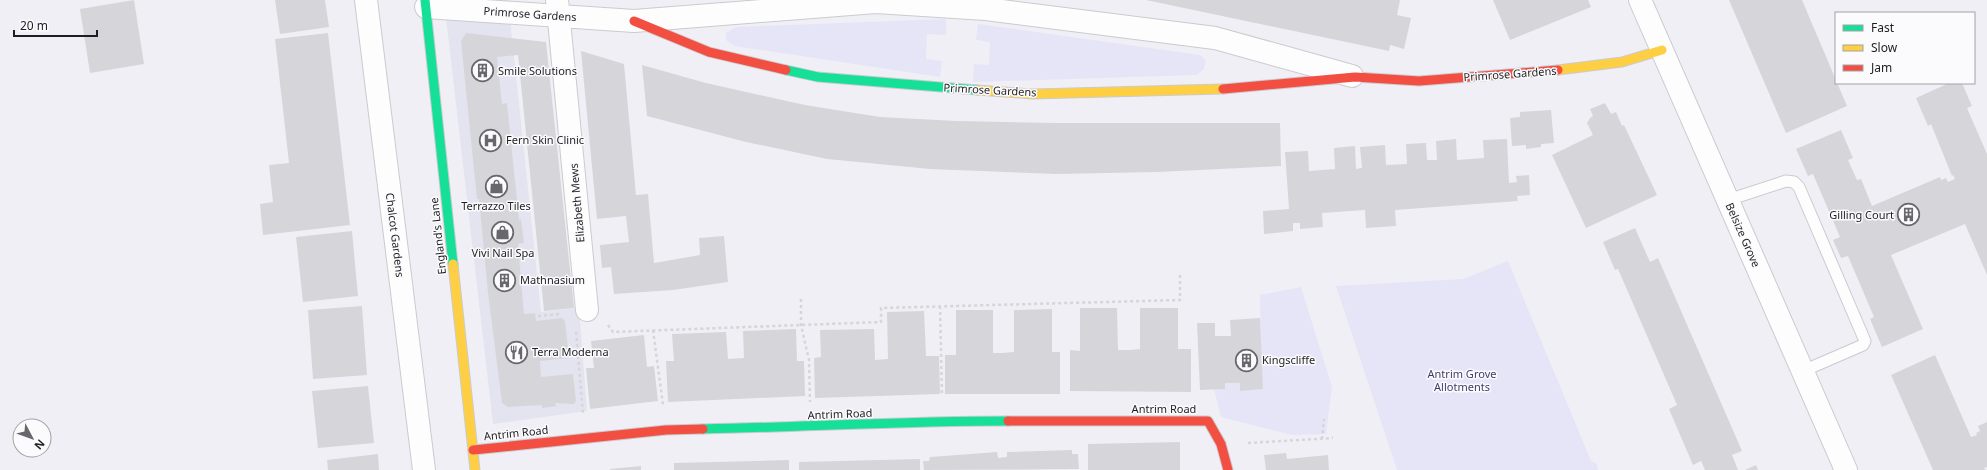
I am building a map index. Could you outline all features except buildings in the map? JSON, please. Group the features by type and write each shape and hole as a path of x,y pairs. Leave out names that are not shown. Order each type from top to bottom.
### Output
{"street":[{"name":"Chalcot Gardens","path":"366,0 424,470"},
{"name":"Belsize Grove","path":"1640,0 1846,470"},
{"name":"Primrose Gardens","path":"634,21 876,2 986,9 1216,38 1356,77"},
{"name":"Primrose Gardens","path":"425,3 558,8 634,21 709,52 818,77 1032,94 1218,89 1356,77 1419,81 1576,69 1622,62 1662,50"},
{"name":"England's Lane","path":"425,3 475,470"},
{"name":"Elizabeth Mews","path":"558,8 577,317"},
{"name":"Antrim Road","path":"473,450 666,430 811,427 943,421 1208,421 1222,444"},
{"path":"1222,444 1228,470"}],"lane":[{"path":"1728,200 1786,181 1794,182 1799,187 1865,341 1863,345 1803,371"}],"path":[{"path":"538,316 577,317 601,315 613,332 881,322 881,308 1180,300 1180,275"},
{"path":"801,299 801,324 809,360 811,427"},
{"path":"940,306 943,421"},
{"path":"577,317 586,439"},
{"path":"653,330 666,430"},
{"path":"1322,439 1324,420"},
{"path":"1222,444 1333,438"}],"shaded area":[{"path":"444,0 508,0 541,312 579,308 587,411 493,424"}],"green space":[{"path":"946,19 946,35 927,34 926,59 942,61 940,77 735,46 726,40 726,33 736,27"},
{"path":"978,24 1200,55 1206,60 1204,69 1197,75 973,82 974,64 989,65 990,42 976,40"},
{"name":"Antrim Grove Allotments","path":"1508,261 1591,461 1597,464 1598,470 1397,470 1336,286 1463,279"},
{"path":"1301,287 1332,387 1326,434 1292,435 1221,417 1213,385 1225,376 1261,379 1260,295"}],"traffic: fast":[{"path":"425,0 453,264"},
{"path":"786,70 818,77 977,90"},
{"path":"703,429 1008,421"}],"traffic: slow":[{"path":"1558,70 1622,62 1662,50"},
{"path":"977,90 1032,94 1223,89"},
{"path":"453,264 475,470"}],"traffic: jam":[{"path":"634,21 709,52 786,70"},
{"path":"1223,89 1355,77 1419,81 1558,70"},
{"path":"1008,421 1208,421 1221,444 1228,470"},
{"path":"473,450 666,430 703,429"}],"place":[{"name":"Smile Solutions","path":"482,71"},
{"name":"Fern Skin Clinic","path":"491,140"},
{"name":"Terrazzo Tiles","path":"496,186"},
{"name":"Gilling Court","path":"1909,215"},
{"name":"Vivi Nail Spa","path":"503,233"},
{"name":"Mathnasium","path":"504,280"},
{"name":"Terra Moderna","path":"517,352"},
{"name":"Kingscliffe","path":"1247,360"}]}
